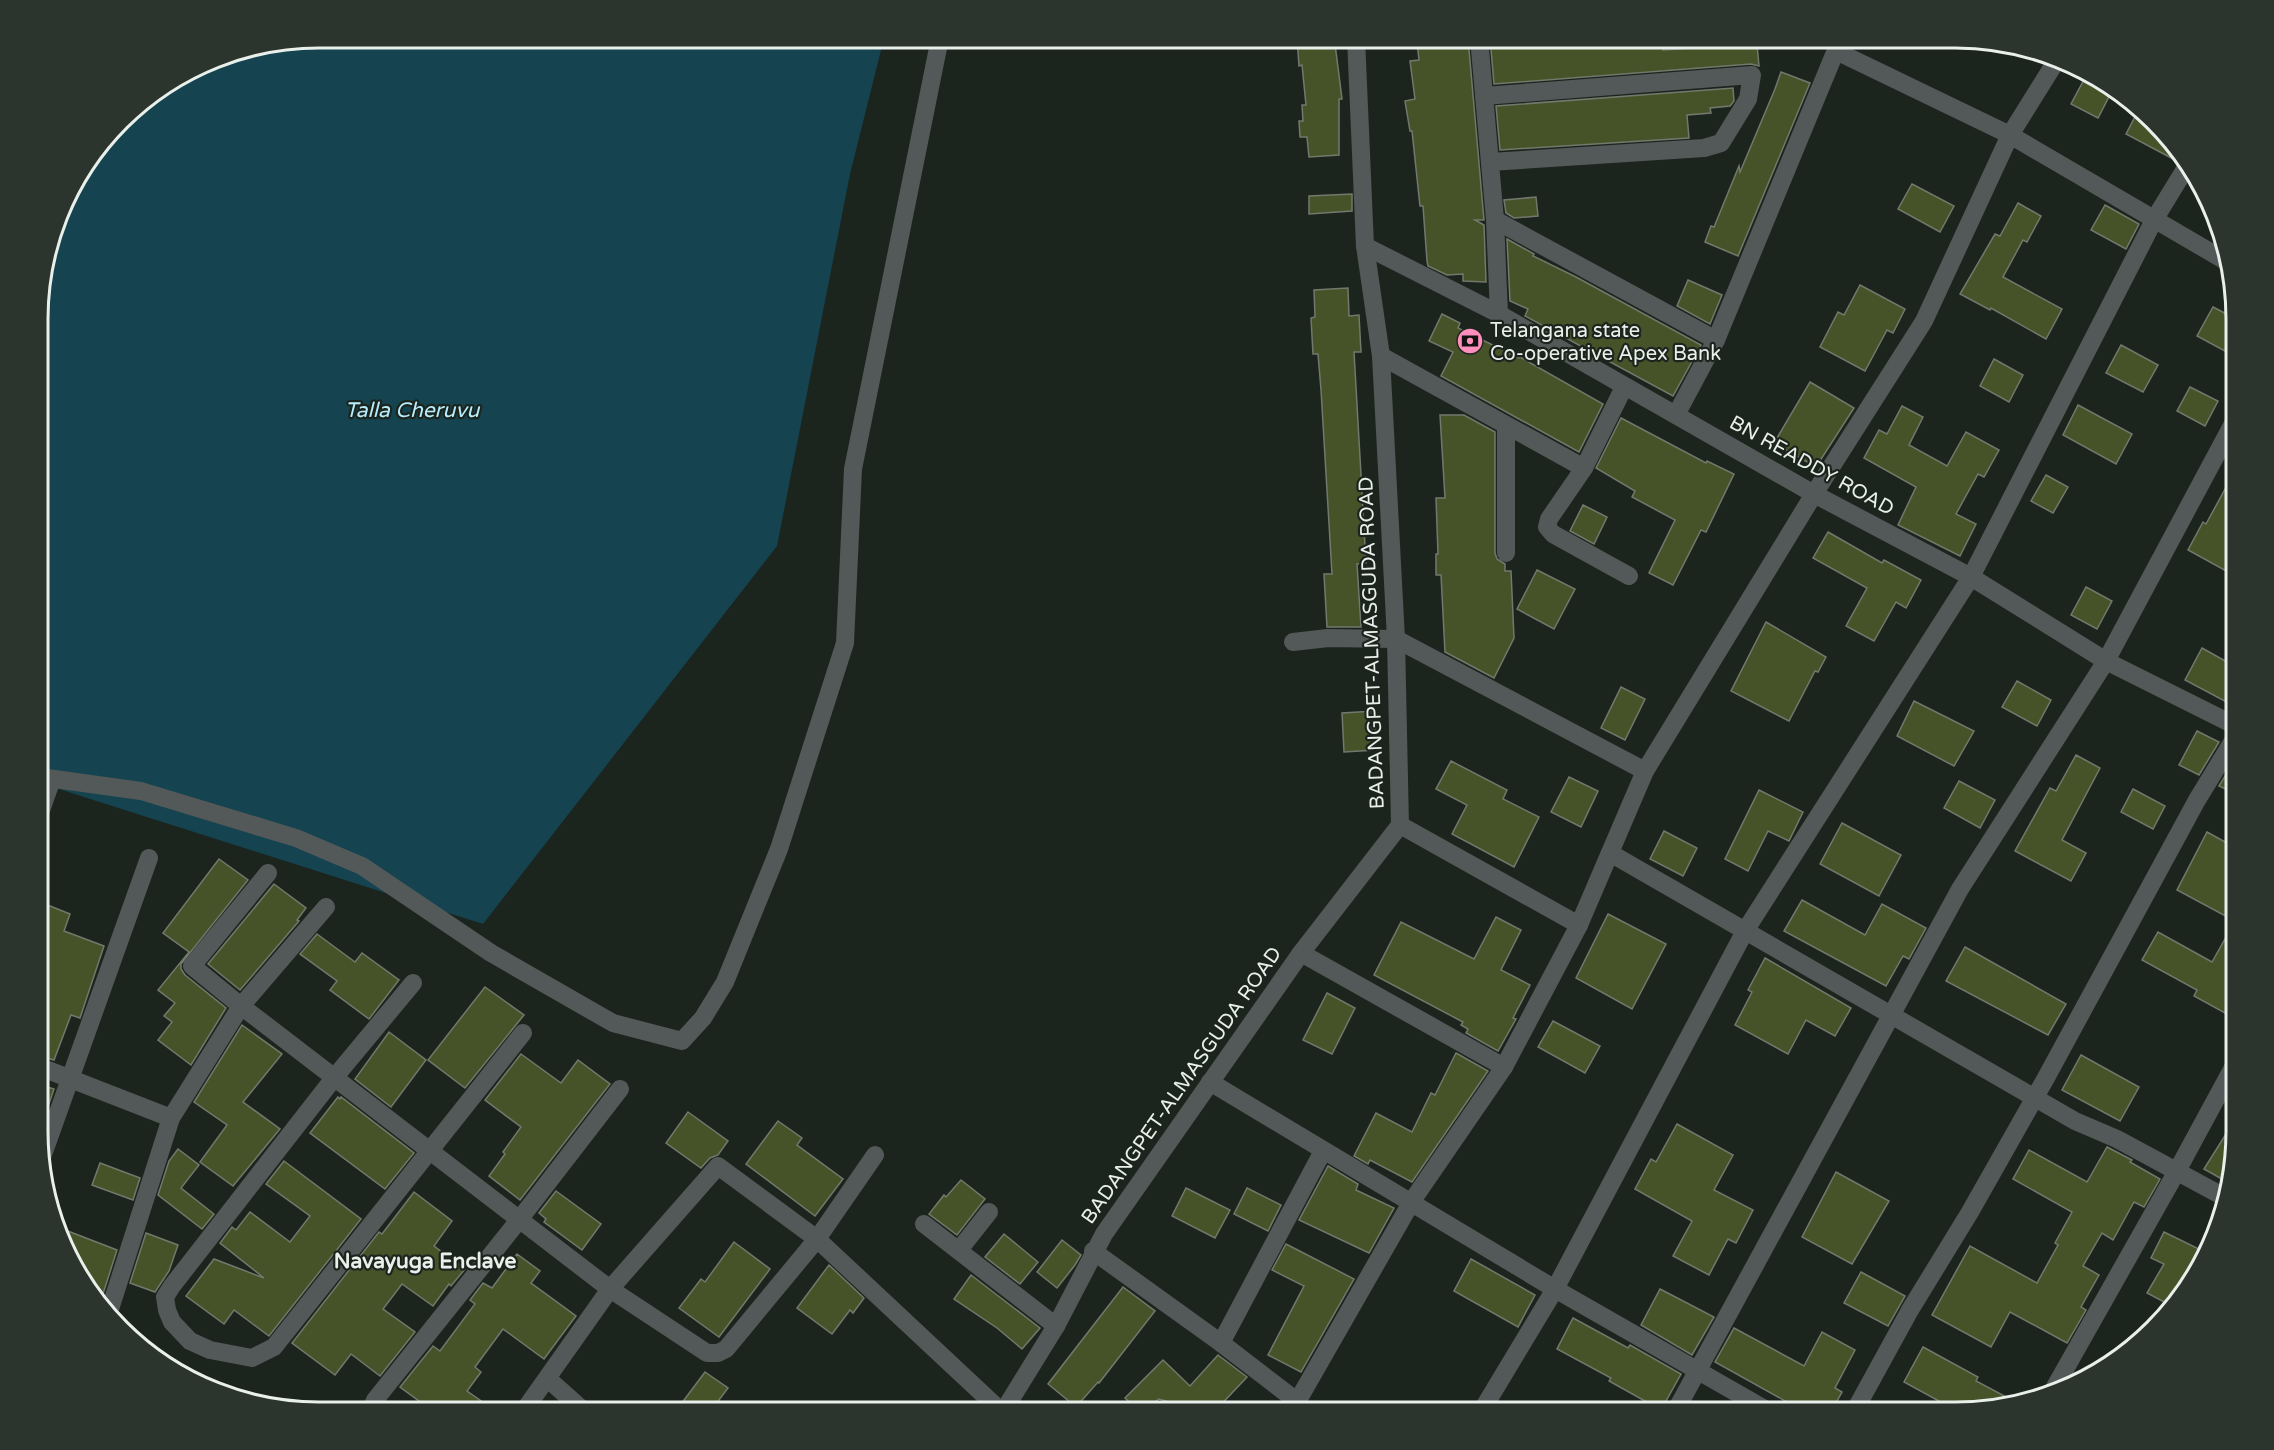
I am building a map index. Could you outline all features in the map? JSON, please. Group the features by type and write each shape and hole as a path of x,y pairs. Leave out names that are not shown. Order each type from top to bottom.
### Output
{"street":[{"path":"48,778 141,791 307,843 362,866 491,953 613,1023 682,1041 703,1018 725,982 778,849 845,643 853,469 938,48"},
{"name":"BADANGPET-ALMASGUDA ROAD","path":"1008,1402 1056,1326 1093,1251 1301,953 1400,825 1396,639 1381,356 1365,246 1356,48"},
{"path":"1480,48 1495,220 1499,314"},
{"path":"1676,415 1716,340 1836,48"},
{"path":"1846,48 2010,135 2219,257"},
{"path":"1305,1402 1412,1202 1504,1067 1579,925 1645,771 1814,494 1924,321 2010,135 2053,66"},
{"path":"1484,96 1752,75 1748,99 1720,143 1704,148 1490,162"},
{"path":"1486,1402 1555,1288 1744,931 1971,577 2154,220 2183,173"},
{"path":"1495,220 1716,340"},
{"name":"BN READDY ROAD","path":"1365,246 1499,314 1814,494 1971,577 2106,661 2226,721"},
{"path":"1381,356 1584,468"},
{"path":"1624,387 1584,468 1549,519 1547,527 1553,534 1629,576"},
{"path":"1506,426 1506,554"},
{"path":"1680,1402 1960,889 2106,661 2226,437"},
{"path":"1293,642 1328,638 1396,639 1645,771"},
{"path":"1859,1402 1910,1310 1970,1212 2226,753"},
{"path":"1400,825 1579,925"},
{"path":"1610,854 2075,1121 2117,1139 2219,1194"},
{"path":"48,1140 149,858"},
{"path":"268,873 192,966 610,1289 707,1353 718,1353 726,1349 817,1239 875,1155"},
{"path":"111,1305 171,1118 241,1006 326,907"},
{"path":"1301,953 1504,1067"},
{"path":"413,983 334,1078 165,1297 166,1310 172,1322 190,1341 210,1350 252,1358 274,1347 431,1152 523,1033"},
{"path":"48,1070 171,1118"},
{"path":"2058,1381 2226,1080"},
{"path":"1210,1082 1555,1288 1752,1402"},
{"path":"374,1402 620,1089"},
{"path":"1221,1343 1323,1151"},
{"path":"531,1402 610,1289 718,1166 817,1239 991,1402"},
{"path":"959,1250 989,1212"},
{"path":"924,1224 1056,1326"},
{"path":"1093,1251 1221,1343 1296,1402"},
{"path":"548,1380 573,1402"}],"water":[{"name":"Talla Cheruvu","path":"319,48 882,48 850,174 777,546 483,924 48,786 48,319 53,266 62,232 76,199 84,183 115,140 154,104 199,76 232,62 266,53"}],"building":[{"path":"1298,48 1336,48 1342,99 1339,99 1339,155 1309,157 1307,137 1300,137 1299,121 1303,121 1302,105 1306,105 1302,65 1299,66"},
{"path":"1418,48 1469,48 1484,220 1475,220 1484,225 1486,282 1463,281 1463,274 1447,275 1428,266 1423,206 1420,206 1412,131 1410,131 1405,101 1415,99 1410,61 1419,60"},
{"path":"1491,48 1663,48 1663,50 1757,48 1759,66 1751,64 1494,84"},
{"path":"1781,72 1810,83 1738,256 1705,242 1711,226 1714,227 1739,166 1740,172"},
{"path":"2084,80 2109,96 2098,118 2071,104"},
{"path":"1733,88 1734,101 1730,106 1710,108 1711,113 1687,115 1689,138 1500,150 1496,106"},
{"path":"2135,116 2159,140 2174,159 2126,134"},
{"path":"1912,184 1954,206 1940,232 1898,209"},
{"path":"1352,194 1352,211 1309,214 1309,196"},
{"path":"1536,197 1538,216 1514,218 1506,213 1504,200"},
{"path":"2018,203 2041,216 2027,242 2023,240 2003,277 2062,309 2046,339 1991,308 1990,310 1960,294 1995,234 2000,236"},
{"path":"2105,205 2139,224 2126,249 2091,230"},
{"path":"1507,239 1534,254 1533,256 1701,345 1673,396 1525,316 1528,309 1510,301"},
{"path":"1688,280 1722,295 1710,324 1677,306"},
{"path":"1860,285 1905,309 1893,333 1887,330 1865,371 1820,347 1838,312 1844,315"},
{"path":"1348,288 1349,316 1359,315 1361,352 1354,352 1366,563 1357,564 1361,627 1327,627 1324,574 1332,574 1321,390 1318,354 1313,354 1311,318 1315,317 1314,290"},
{"path":"2213,307 2226,314 2226,352 2197,336"},
{"path":"1442,314 1460,323 1458,328 1520,357 1603,404 1579,452 1441,376 1453,352 1429,341"},
{"path":"2121,345 2158,365 2143,392 2106,373"},
{"path":"1994,359 2023,375 2009,402 1980,386"},
{"path":"1810,382 1854,408 1816,467 1774,443"},
{"path":"2190,387 2218,401 2205,426 2177,411"},
{"path":"2078,405 2132,434 2116,464 2063,435"},
{"path":"1902,406 1923,417 1909,445 1947,466 1966,432 1999,450 1984,477 1978,474 1956,514 1976,524 1960,556 1898,525 1916,487 1864,458 1879,430 1887,434"},
{"path":"1440,415 1464,415 1495,432 1495,553 1497,559 1505,564 1505,571 1511,571 1514,638 1494,678 1445,652 1441,575 1436,575 1436,554 1438,554 1436,498 1445,498"},
{"path":"1621,418 1706,463 1707,461 1734,474 1706,532 1701,530 1673,585 1649,573 1675,520 1632,497 1635,491 1596,468"},
{"path":"2046,475 2068,487 2053,513 2031,501"},
{"path":"2226,487 2226,571 2188,550 2203,522 2206,524"},
{"path":"1583,505 1607,517 1594,544 1570,531"},
{"path":"1828,532 1882,563 1884,560 1921,580 1906,608 1896,602 1874,641 1846,626 1867,588 1813,558"},
{"path":"1537,570 1575,589 1554,629 1517,609"},
{"path":"2086,587 2112,601 2097,629 2071,615"},
{"path":"1766,622 1826,657 1818,672 1815,671 1789,721 1731,691"},
{"path":"2202,648 2226,661 2226,702 2185,680"},
{"path":"2017,681 2051,700 2037,726 2002,707"},
{"path":"1621,687 1645,699 1625,740 1601,728"},
{"path":"1914,701 1974,731 1954,766 1897,736"},
{"path":"1375,711 1376,750 1344,752 1342,713"},
{"path":"2197,731 2219,742 2199,775 2179,765"},
{"path":"2076,755 2100,768 2062,840 2086,853 2071,881 2015,851 2050,788 2056,791"},
{"path":"1451,761 1507,790 1503,799 1539,817 1514,867 1452,834 1467,805 1436,789"},
{"path":"2226,774 2226,789 2219,786"},
{"path":"1569,777 1598,791 1581,827 1551,812"},
{"path":"1959,781 1995,800 1980,828 1944,808"},
{"path":"2133,789 2165,806 2153,829 2121,812"},
{"path":"1759,790 1803,812 1789,841 1768,831 1748,871 1725,859"},
{"path":"1842,823 1901,855 1879,896 1820,864"},
{"path":"1664,831 1697,848 1683,876 1650,859"},
{"path":"2207,832 2226,842 2226,916 2177,890"},
{"path":"219,859 248,880 181,964 185,975 226,1008 191,1065 158,1040 172,1022 164,1016 175,1003 158,990 189,952 163,933"},
{"path":"274,884 306,908 297,920 299,921 240,990 208,964"},
{"path":"1802,900 1865,935 1882,904 1926,928 1909,959 1903,956 1886,986 1784,931"},
{"path":"48,905 70,914 64,931 104,946 80,1018 71,1015 54,1060 48,1058"},
{"path":"1608,914 1666,944 1632,1009 1576,978"},
{"path":"1496,917 1521,930 1501,970 1530,985 1513,1018 1516,1019 1498,1051 1466,1033 1468,1029 1461,1025 1463,1022 1374,975 1401,922 1474,959"},
{"path":"2158,932 2212,962 2226,937 2226,1014 2194,996 2197,990 2142,960"},
{"path":"317,934 355,962 362,953 399,980 369,1019 330,990 337,981 300,954"},
{"path":"1965,947 2066,1004 2048,1035 1946,981"},
{"path":"1765,958 1851,1008 1835,1036 1806,1020 1788,1054 1735,1025 1752,992 1748,990"},
{"path":"485,987 524,1015 465,1088 428,1060"},
{"path":"1327,993 1355,1008 1332,1054 1303,1040"},
{"path":"1553,1021 1600,1046 1585,1073 1538,1047"},
{"path":"242,1025 282,1054 243,1102 280,1129 233,1186 200,1162 227,1125 194,1102"},
{"path":"389,1032 426,1060 391,1107 355,1079"},
{"path":"1456,1053 1488,1071 1412,1182 1370,1160 1368,1164 1354,1156 1376,1113 1412,1132 1431,1093 1435,1095"},
{"path":"521,1054 561,1083 578,1060 610,1084 520,1200 489,1176 521,1127 485,1100"},
{"path":"2081,1055 2139,1087 2120,1121 2062,1090"},
{"path":"48,1087 54,1089 48,1107"},
{"path":"338,1097 414,1153 385,1189 310,1133"},
{"path":"688,1112 728,1141 718,1155 710,1158 701,1168 666,1143"},
{"path":"778,1121 802,1138 797,1145 843,1179 815,1216 746,1164"},
{"path":"1677,1124 1733,1155 1714,1190 1753,1210 1736,1243 1728,1239 1709,1275 1673,1256 1692,1221 1635,1189 1651,1159 1656,1162"},
{"path":"2226,1134 2222,1179 2204,1169"},
{"path":"2107,1147 2160,1179 2144,1207 2134,1202 2113,1240 2102,1233 2083,1266 2099,1275 2081,1307 2086,1310 2067,1343 2010,1312 1991,1347 1932,1315 1970,1246 2037,1283 2058,1245 2055,1243 2072,1212 2013,1179 2029,1150 2087,1182"},
{"path":"178,1149 199,1165 181,1188 214,1214 202,1229 158,1195 169,1161"},
{"path":"284,1161 361,1219 269,1336 234,1310 224,1324 186,1296 214,1259 264,1278 220,1243 232,1227 236,1230 250,1212 290,1242 310,1216 266,1184"},
{"path":"100,1163 140,1178 133,1200 92,1185"},
{"path":"1328,1166 1358,1184 1356,1190 1394,1208 1369,1253 1299,1220"},
{"path":"1836,1172 1889,1201 1852,1264 1802,1237"},
{"path":"961,1180 985,1199 957,1235 929,1214 944,1195 946,1197"},
{"path":"1186,1188 1230,1210 1215,1238 1172,1216"},
{"path":"1247,1188 1281,1205 1268,1231 1234,1214"},
{"path":"556,1191 601,1224 582,1250 544,1222 546,1219 539,1213"},
{"path":"414,1192 452,1221 434,1246 465,1269 451,1286 449,1284 433,1306 402,1284 383,1309 415,1332 380,1376 351,1354 335,1375 292,1343 379,1232 382,1234"},
{"path":"67,1231 117,1250 103,1294 84,1267"},
{"path":"2164,1232 2199,1249 2190,1267 2165,1302 2147,1293 2164,1264 2151,1258"},
{"path":"146,1233 178,1245 169,1271 155,1292 130,1283"},
{"path":"1004,1234 1038,1262 1020,1284 985,1257"},
{"path":"1062,1240 1081,1255 1057,1288 1037,1272"},
{"path":"734,1242 770,1269 719,1337 679,1308 701,1279 705,1282"},
{"path":"1286,1244 1354,1279 1301,1372 1268,1355 1304,1286 1272,1270"},
{"path":"517,1254 540,1271 531,1283 576,1316 544,1359 503,1329 475,1367 481,1372 467,1391 483,1402 420,1402 400,1387 433,1346 440,1351 475,1304 470,1300 483,1283 492,1288"},
{"path":"1471,1259 1535,1295 1518,1327 1454,1291"},
{"path":"829,1265 864,1298 853,1313 850,1310 832,1334 797,1308"},
{"path":"1861,1272 1905,1296 1888,1326 1844,1303"},
{"path":"971,1275 1040,1328 1022,1349 997,1328 954,1299"},
{"path":"1123,1287 1155,1311 1099,1383 1080,1402 1070,1402 1048,1384"},
{"path":"1660,1289 1714,1317 1692,1355 1641,1325"},
{"path":"1573,1318 1628,1348 1630,1345 1681,1374 1665,1402 1647,1402 1609,1381 1611,1378 1557,1349"},
{"path":"1734,1328 1804,1366 1822,1332 1855,1350 1835,1388 1842,1392 1836,1402 1787,1402 1715,1362"},
{"path":"1923,1347 1978,1377 1976,1381 2007,1397 1941,1402 1904,1382"},
{"path":"1218,1355 1247,1377 1223,1402 1169,1402 1159,1399 1154,1402 1129,1402 1125,1398 1163,1360 1190,1386"},
{"path":"705,1372 728,1388 718,1402 682,1402"}],"place":[{"name":"Telangana state Co-operative Apex Bank","path":"1470,341"}],"district":[{"name":"Navayuga Enclave","path":"425,1261"}]}
